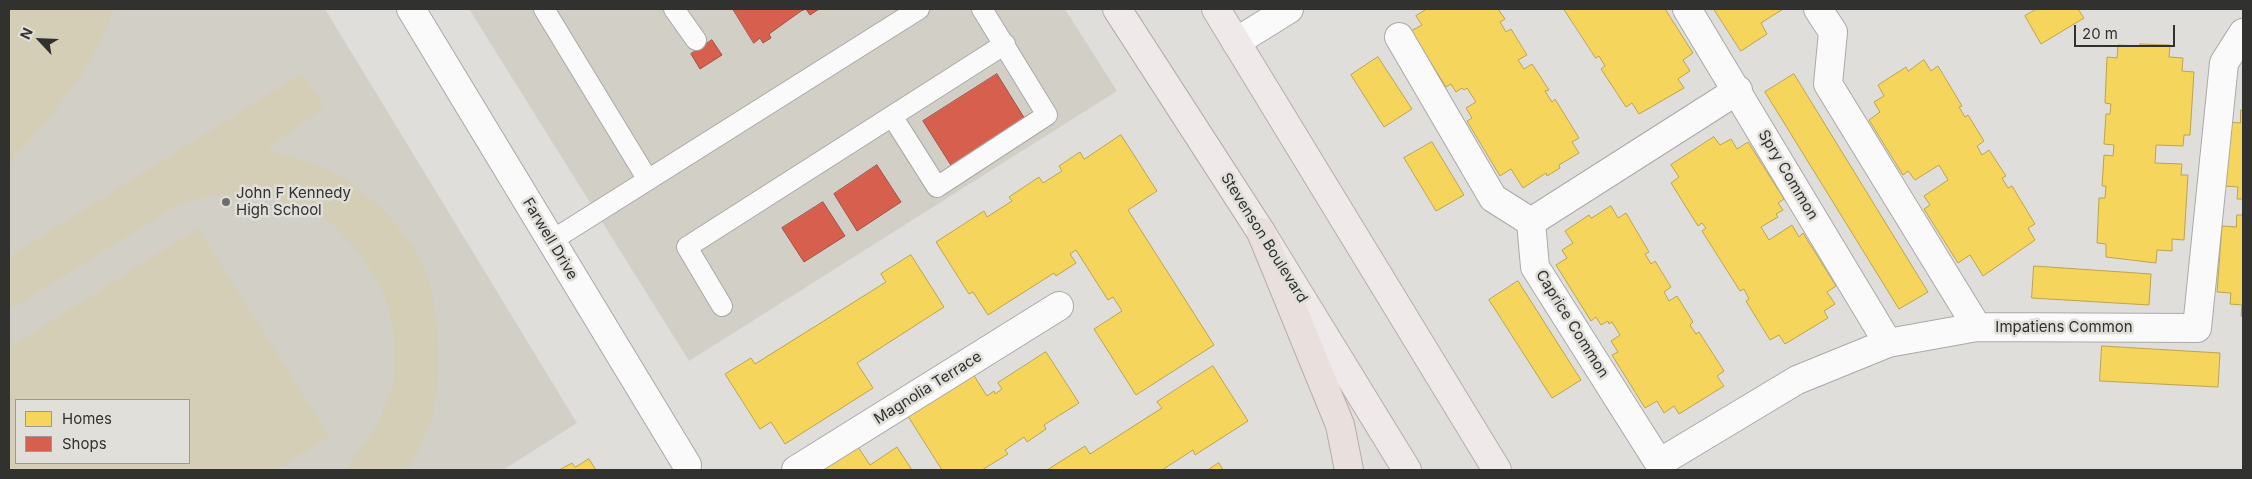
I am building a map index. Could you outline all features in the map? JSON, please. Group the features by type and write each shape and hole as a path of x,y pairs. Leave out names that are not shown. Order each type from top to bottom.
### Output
{"highway":[{"path":"1261,232 1340,426 1349,470"}],"main road":[{"name":"Stevenson Boulevard","path":"1117,9 1261,232 1406,470"},
{"path":"1216,9 1497,470"}],"street":[{"name":"Farwell Drive","path":"411,9 688,467"},
{"path":"1236,42 1289,9"},
{"name":"Spry Common","path":"1687,9 1738,90 1888,343"},
{"path":"1818,9 1833,32 1828,84 1977,327"},
{"name":"Impatiens Common","path":"1659,463 1798,380 1888,343 1977,327 2197,328 2224,63 2243,32"},
{"path":"1399,37 1493,198 1531,222 1738,90"},
{"name":"Caprice Common","path":"1531,222 1535,267 1659,463"},
{"name":"Magnolia Terrace","path":"796,470 1059,306"}],"lane":[{"path":"674,9 696,40"},
{"path":"552,241 918,9"},
{"path":"892,116 937,187 1047,115 982,9"},
{"path":"552,12 648,180"},
{"path":"722,306 687,247 1004,44"}],"shaded area":[{"name":"John F Kennedy High School","path":"9,9 325,9 577,423 503,470 9,470"},
{"path":"9,9 114,9 105,32 83,73 56,109 9,163"},
{"path":"469,9 1065,9 1117,91 689,361"},
{"path":"302,73 324,107 267,149 324,168 341,177 365,194 388,216 408,240 423,265 429,281 438,346 437,390 429,426 408,470 345,470 378,424 394,381 394,333 383,291 361,255 334,225 304,208 253,194 214,195 179,204 9,310 9,257"},
{"path":"198,228 329,436 276,470 9,470 9,348"}],"building: Homes":[{"path":"1427,9 1498,9 1505,19 1500,22 1506,32 1511,29 1527,55 1518,60 1524,69 1532,64 1549,90 1545,91 1552,102 1555,99 1579,138 1572,142 1579,153 1559,165 1560,168 1547,176 1546,173 1523,188 1511,169 1500,176 1467,121 1472,118 1466,108 1476,102 1467,88 1464,90 1462,88 1456,92 1451,84 1446,87 1411,31 1422,25 1416,16"},
{"path":"1564,9 1665,9 1693,53 1683,60 1690,71 1678,79 1684,88 1639,114 1632,103 1626,107 1601,69 1605,66 1599,56 1596,58"},
{"path":"1714,9 1783,9 1761,23 1767,34 1741,51"},
{"path":"2037,9 2078,9 2084,18 2041,44 2025,16"},
{"path":"2140,44 2170,45 2169,57 2183,58 2182,71 2194,72 2190,135 2184,135 2183,146 2156,145 2155,163 2182,164 2181,175 2188,175 2184,240 2172,239 2172,251 2157,250 2156,263 2106,257 2106,244 2097,243 2099,198 2105,198 2106,186 2102,186 2104,155 2113,156 2114,145 2104,144 2106,114 2110,114 2111,104 2105,103 2107,57 2117,58 2118,45 2140,46"},
{"path":"1378,57 1412,109 1384,127 1351,75"},
{"path":"1924,60 1931,71 1938,66 1962,106 1959,107 1965,117 1968,115 1984,141 1977,146 1982,155 1989,150 2006,176 2002,178 2008,188 2012,186 2035,224 2028,228 2035,240 1983,276 1970,255 1958,263 1924,209 1930,205 1924,196 1948,180 1939,165 1915,180 1908,171 1903,175 1869,120 1880,112 1874,102 1884,96 1878,85 1906,67 1908,71"},
{"path":"1794,74 1928,292 1899,309 1765,92"},
{"path":"2241,110 2243,110 2243,199 2237,199 2238,187 2224,186 2228,122 2240,123"},
{"path":"1121,135 1157,191 1128,210 1214,345 1136,395 1094,329 1122,311 1113,297 1108,300 1076,250 1070,254 1076,263 1056,276 1054,273 988,315 973,292 969,294 936,242 984,211 987,217 1012,201 1009,197 1039,177 1043,183 1062,171 1059,166 1080,152 1084,159"},
{"path":"1714,137 1720,145 1731,139 1737,149 1748,142 1784,199 1778,203 1783,210 1776,214 1778,217 1761,227 1769,240 1792,225 1799,237 1803,233 1836,286 1827,292 1835,304 1824,311 1828,318 1785,344 1779,335 1770,340 1746,301 1749,299 1744,289 1740,291 1702,231 1706,228 1702,223 1698,226 1671,183 1679,177 1671,165"},
{"path":"1432,142 1464,195 1436,211 1404,158"},
{"path":"1611,206 1618,218 1626,213 1649,252 1645,254 1651,264 1655,261 1671,287 1664,292 1669,301 1677,296 1693,322 1690,325 1696,334 1699,332 1724,371 1717,376 1724,386 1679,414 1674,406 1664,413 1657,401 1645,408 1612,355 1618,352 1611,341 1620,335 1612,322 1609,324 1608,321 1601,325 1596,317 1591,321 1556,265 1567,258 1562,250 1573,243 1565,231 1589,215 1591,218"},
{"path":"2237,215 2243,215 2243,317 2241,316 2242,305 2230,304 2231,293 2217,292 2222,226 2236,227"},
{"path":"911,255 944,307 857,363 873,388 785,444 771,422 760,429 725,374 751,358 755,364 886,282 881,274"},
{"path":"2034,266 2151,274 2149,305 2032,298"},
{"path":"1518,281 1581,380 1552,398 1489,300"},
{"path":"2102,346 2220,353 2218,387 2100,381"},
{"path":"1046,352 1079,403 1044,425 1046,429 1027,442 1024,437 1005,450 1008,454 982,470 942,470 904,410 971,371 987,396 994,391 995,394 1002,389 998,383"},
{"path":"1213,366 1248,421 1195,455 1193,450 1162,470 1047,470 1085,446 1090,454 1162,408 1157,402"},
{"path":"856,444 870,465 897,447 912,470 815,470"},
{"path":"589,459 596,470 559,470 572,463 575,467"},
{"path":"1219,463 1223,470 1208,470"}],"building: Shops":[{"path":"733,9 806,9 769,34 771,38 763,43 760,38 754,43"},
{"path":"806,9 819,9 810,15"},
{"path":"712,40 722,55 700,69 691,54"},
{"path":"997,74 1028,124 954,170 923,121"},
{"path":"877,165 901,202 857,231 834,194"},
{"path":"823,202 845,236 804,262 782,228"}],"place":[{"name":"John F Kennedy High School","path":"226,202"}]}
